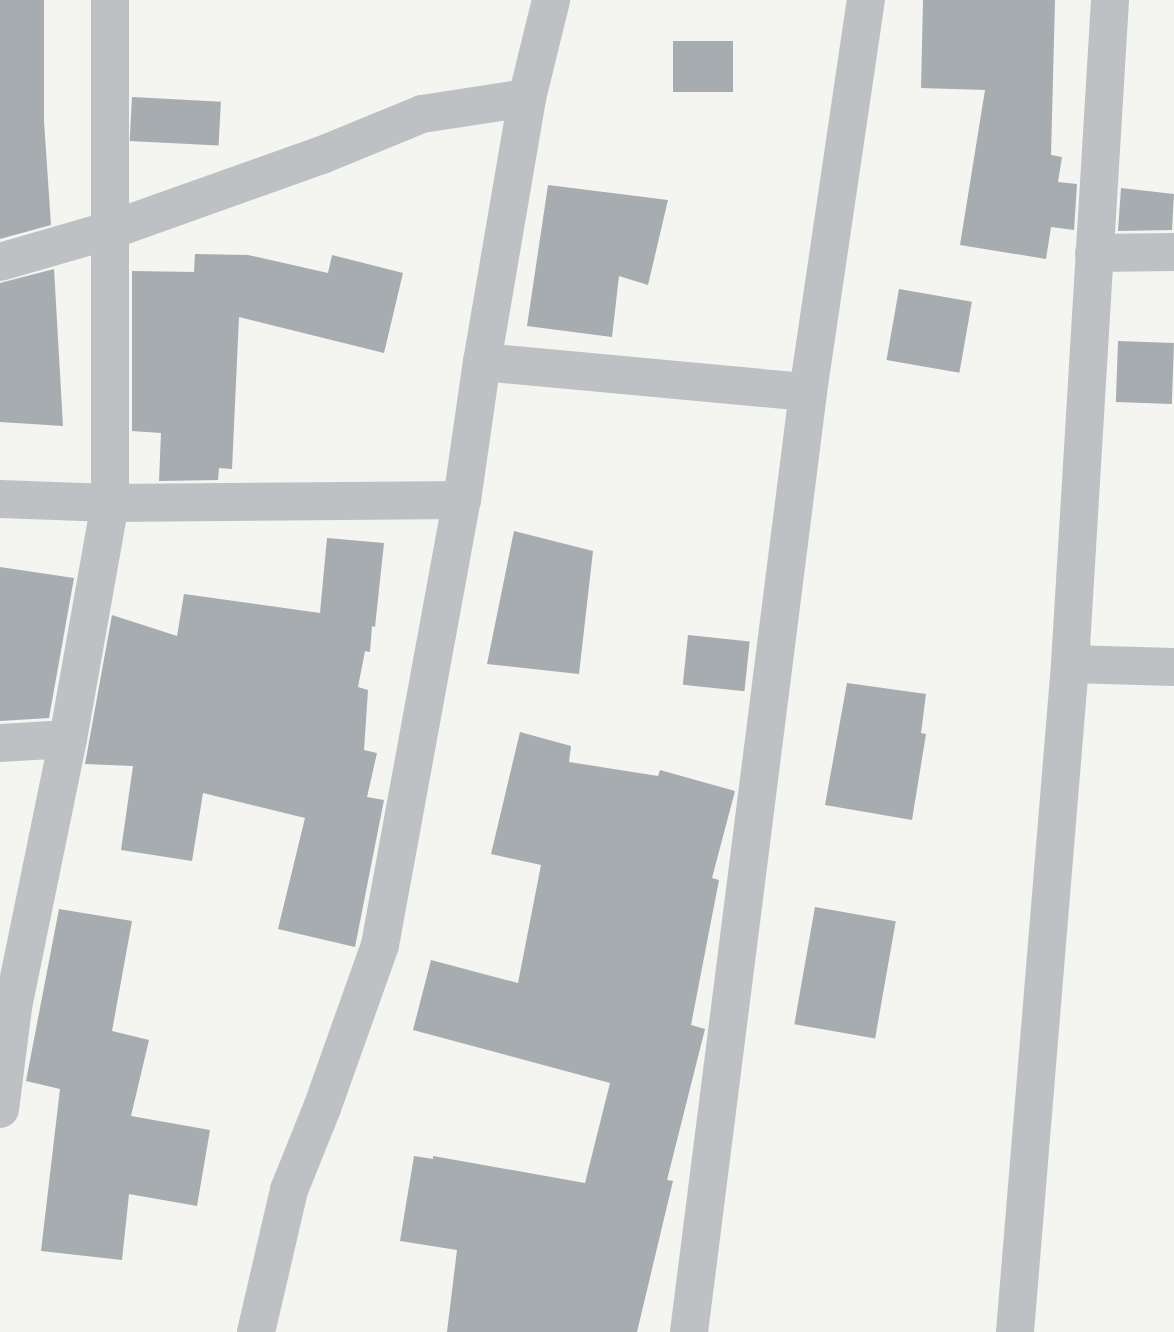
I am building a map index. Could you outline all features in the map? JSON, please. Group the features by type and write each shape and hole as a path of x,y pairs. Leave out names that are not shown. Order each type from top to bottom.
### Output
{"street":[{"path":"0,1109 7,1007 68,739 110,503 110,0"},
{"path":"256,1332 289,1190 322,1108 380,945 462,499 482,362 527,97 551,0"},
{"path":"689,1332 808,392 866,0"},
{"path":"1015,1332 1070,664 1110,0"},
{"path":"0,262 111,230 322,155 422,114 527,97"},
{"path":"1094,253 1174,252"},
{"path":"482,362 808,392"},
{"path":"0,499 110,503 462,499"},
{"path":"1070,664 1174,667"},
{"path":"0,743 68,739"}],"building":[{"path":"0,0 44,0 44,121 51,225 0,239"},
{"path":"923,0 1055,0 1051,155 1062,157 1058,182 1077,184 1074,230 1051,227 1046,259 960,245 985,90 921,88"},
{"path":"673,41 733,41 733,92 673,92"},
{"path":"132,97 221,102 219,146 130,141"},
{"path":"548,185 668,200 648,285 619,276 612,337 527,326"},
{"path":"1121,188 1174,194 1172,230 1118,231"},
{"path":"195,254 248,255 328,273 332,255 403,273 384,353 239,317 232,469 219,468 218,480 159,481 161,433 132,431 132,271 194,272"},
{"path":"54,269 63,426 0,422 0,283"},
{"path":"899,289 972,302 959,373 886,360"},
{"path":"1118,341 1174,343 1172,404 1116,402"},
{"path":"514,531 593,551 579,674 487,664"},
{"path":"327,538 384,543 375,627 372,626 370,652 365,651 358,687 368,690 364,750 377,753 367,797 384,800 355,947 278,929 305,818 203,793 192,861 121,850 133,766 85,764 112,615 177,636 184,594 320,613"},
{"path":"0,567 74,578 49,718 0,721"},
{"path":"688,635 750,641 744,691 683,685"},
{"path":"847,683 926,694 921,733 926,734 912,820 825,805"},
{"path":"520,732 571,746 569,762 658,776 660,770 735,791 712,878 719,880 691,1025 705,1029 667,1180 673,1181 637,1332 447,1332 457,1250 400,1241 414,1156 433,1159 433,1156 585,1183 610,1083 413,1030 431,960 518,983 541,865 491,854"},
{"path":"815,907 896,921 875,1038 794,1024"},
{"path":"59,909 132,921 112,1031 149,1040 131,1116 210,1130 197,1206 129,1194 122,1260 41,1251 60,1089 26,1081"}]}
